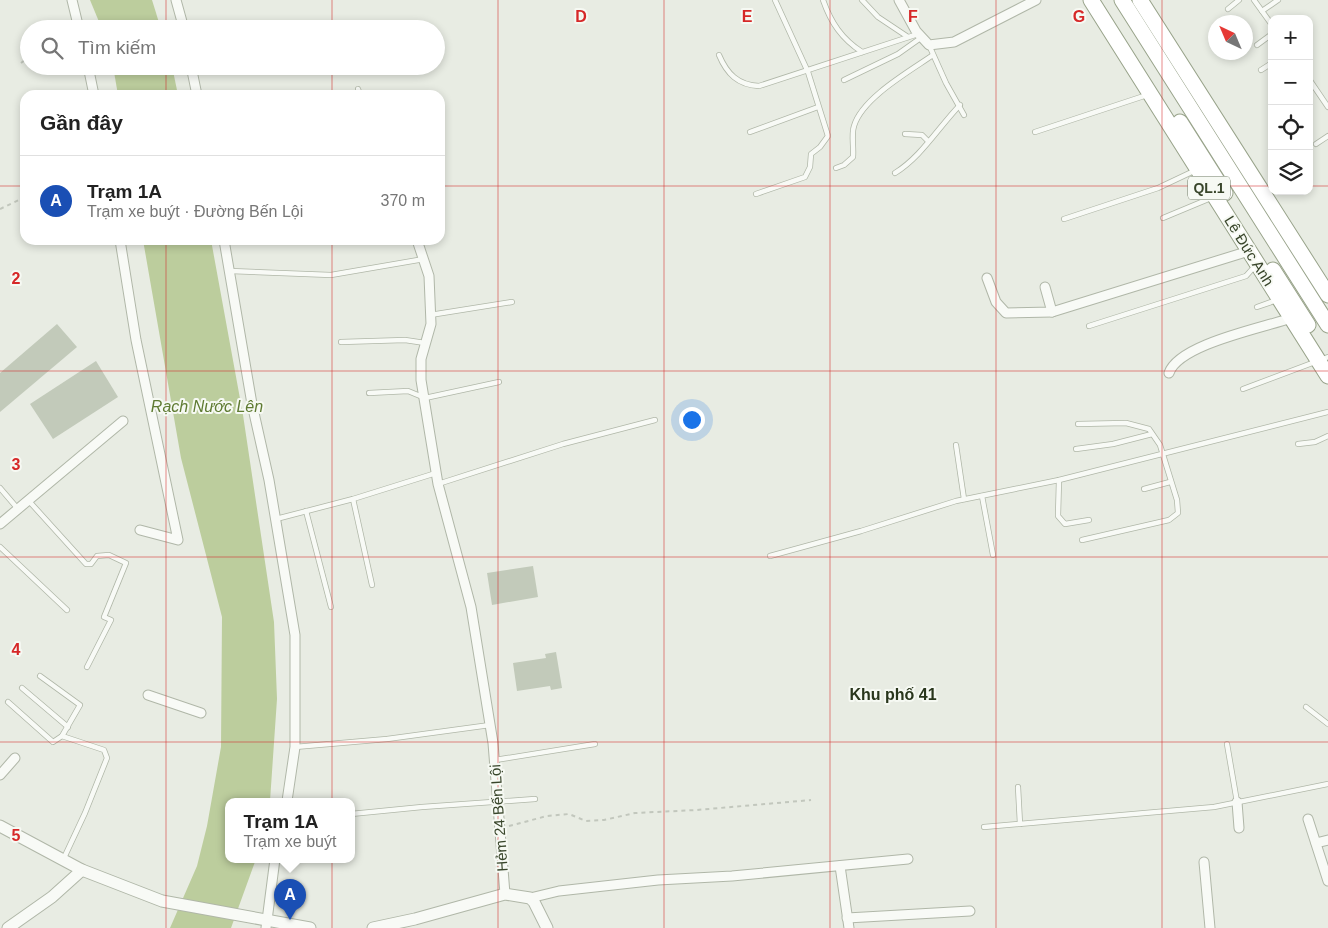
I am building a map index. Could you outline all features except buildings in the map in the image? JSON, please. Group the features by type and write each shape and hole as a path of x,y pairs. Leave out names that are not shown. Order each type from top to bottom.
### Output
{"highway":[{"name":"Lê Đức Anh","path":"1091,0 1291,318 1322,356"},
{"name":"Lê Đức Anh","path":"1103,0 1322,356 1328,376"},
{"name":"Lê Đức Anh","path":"1122,0 1328,325"},
{"name":"QL.1","path":"1140,0 1328,295"}],"street":[{"path":"72,0 78,20"},
{"path":"176,0 182,20"},
{"path":"898,0 920,36 930,44 954,42 1036,0"},
{"path":"90,75 93,90"},
{"path":"193,75 195,90"},
{"path":"121,245 136,340 178,540 140,530"},
{"path":"225,245 252,404 276,519 295,635 295,747 287,798"},
{"name":"Hẻm 24 Bến Lội","path":"419,245 429,276 431,324 421,359 425,398 438,484 471,607 493,743 505,894"},
{"path":"987,278 996,302 1006,313 1052,312 1254,257"},
{"path":"1045,287 1052,312"},
{"path":"1169,373 1172,365 1193,351 1291,318"},
{"path":"0,524 123,421"},
{"path":"148,695 201,714"},
{"path":"0,775 15,758"},
{"path":"1237,802 1239,828"},
{"path":"1308,819 1328,880"},
{"path":"0,826 82,870 162,901 245,914 267,924 310,928"},
{"path":"1316,844 1328,840"},
{"path":"380,927 505,894 530,898 559,891 658,880 732,876 908,859"},
{"path":"1204,862 1210,928"},
{"path":"267,924 275,863"},
{"path":"840,866 849,928"},
{"path":"8,928 52,897 82,870"},
{"path":"530,898 534,902 547,928"},
{"path":"847,918 970,911"}],"lane":[{"path":"756,194 806,177 810,168 811,154 820,147 828,136 808,72 776,0"},
{"path":"823,0 831,22 849,43 862,52"},
{"path":"862,0 878,17 908,37"},
{"path":"1228,9 1238,0"},
{"path":"1254,0 1268,19"},
{"path":"1262,11 1278,0"},
{"path":"719,55 732,76 745,86 759,86 808,72 908,37 920,36"},
{"path":"844,80 898,54 920,36"},
{"path":"1257,45 1268,37"},
{"path":"930,44 946,83 964,115"},
{"path":"836,168 844,165 853,157 853,128 858,116 870,102 934,55"},
{"path":"1261,70 1268,66"},
{"path":"1313,85 1328,107"},
{"path":"1035,132 1151,94"},
{"path":"895,173 920,154 928,140 960,105"},
{"path":"750,132 818,107"},
{"path":"905,134 922,135 928,140"},
{"path":"1316,144 1328,136"},
{"path":"1064,220 1158,188 1197,169"},
{"path":"1163,218 1215,196"},
{"path":"1089,326 1246,276 1254,257"},
{"path":"230,271 331,275 424,259"},
{"path":"1257,307 1279,299"},
{"path":"430,315 512,302"},
{"path":"341,342 405,340 425,343"},
{"path":"1243,389 1322,356"},
{"path":"369,393 408,391 425,398 500,382"},
{"path":"770,556 861,532 964,499 1059,480 1328,412"},
{"path":"438,484 563,444 655,420"},
{"path":"1078,424 1126,423 1149,429 1160,445 1177,500 1178,513 1173,518 1148,526 1082,540"},
{"path":"1076,449 1113,444 1152,434"},
{"path":"1298,444 1315,442 1328,436"},
{"path":"956,445 964,499"},
{"path":"276,519 353,499 436,473"},
{"path":"1059,480 1058,516 1065,524 1089,520"},
{"path":"1144,489 1170,482"},
{"path":"0,488 18,509"},
{"path":"982,496 993,555"},
{"path":"353,499 372,585"},
{"path":"28,500 86,564 91,564 97,556 109,555 126,563 104,617 111,620 87,668"},
{"path":"306,511 331,607"},
{"path":"0,547 67,610"},
{"path":"8,702 53,742 62,736 80,705 40,676"},
{"path":"22,688 68,727"},
{"path":"1306,706 1328,724"},
{"path":"295,747 388,739 490,725"},
{"path":"62,736 104,750 107,758 63,860"},
{"path":"495,760 595,744"},
{"path":"1226,744 1237,802"},
{"path":"984,827 1214,807 1328,784"},
{"path":"1018,787 1020,824"},
{"path":"355,814 535,799"}],"path":[{"path":"0,209 20,199"},
{"path":"500,828 547,816 569,814 586,821 604,820 635,813 697,810 811,800"}],"water":[{"path":"90,0 152,0 158,20 98,20"},
{"path":"115,75 174,75 177,90 117,90"},
{"name":"Rạch Nước Lên","path":"144,245 212,245 243,415 274,622 277,699 270,798 225,798 225,863 255,863 231,928 170,928 197,866 207,826 221,747 222,617 181,458"}],"place":[{"name":"Trạm 1A","path":"290,920"}],"district":[{"name":"Khu phố 41","path":"893,694"}]}
